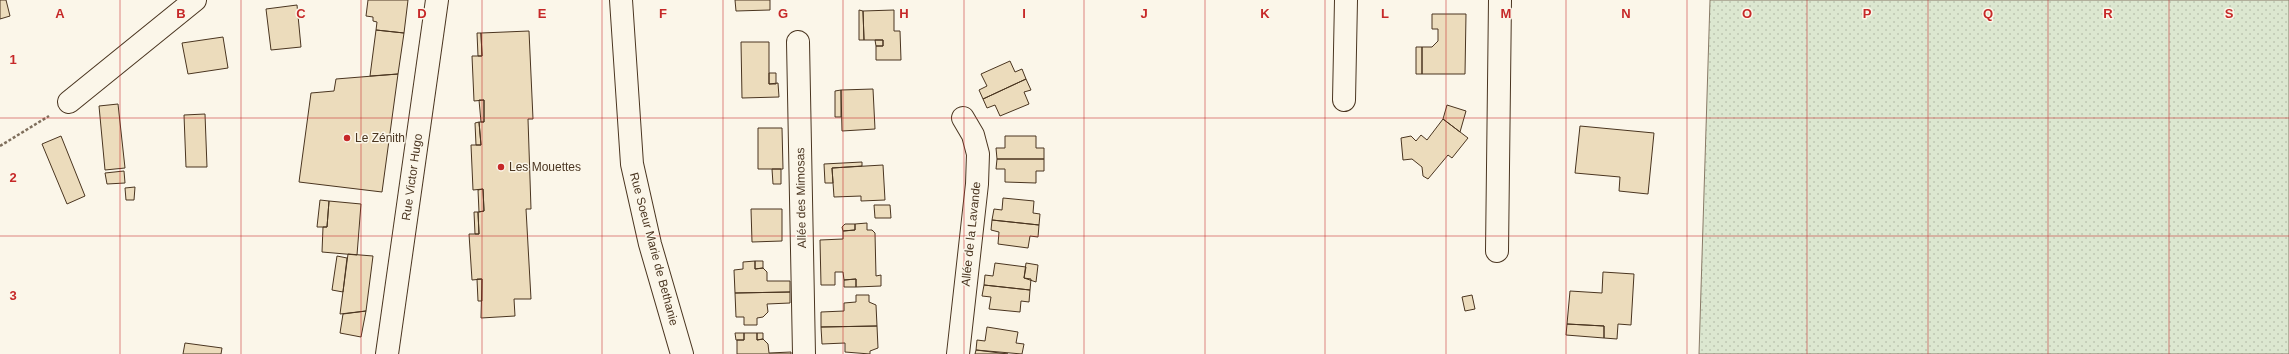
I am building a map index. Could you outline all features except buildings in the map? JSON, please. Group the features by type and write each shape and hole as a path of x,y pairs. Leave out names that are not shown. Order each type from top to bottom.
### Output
{"street":[{"path":"69,102 195,0"},
{"name":"Rue Victor Hugo","path":"387,354 437,0"},
{"name":"Rue Soeur Marie de Bethanie","path":"621,0 632,164 650,244 682,354"},
{"path":"1344,100 1346,0"},
{"path":"1497,251 1500,0"},
{"name":"Allée des Mimosas","path":"798,42 804,354"},
{"name":"Allée de la Lavande","path":"958,354 977,191 978,154 973,136 962,118"}],"path":[{"path":"0,146 69,102"}],"green space":[{"path":"1710,0 2289,0 2289,354 1699,354"}],"place":[{"name":"Le Zénith","path":"347,138"},
{"name":"Les Mouettes","path":"501,167"}]}
